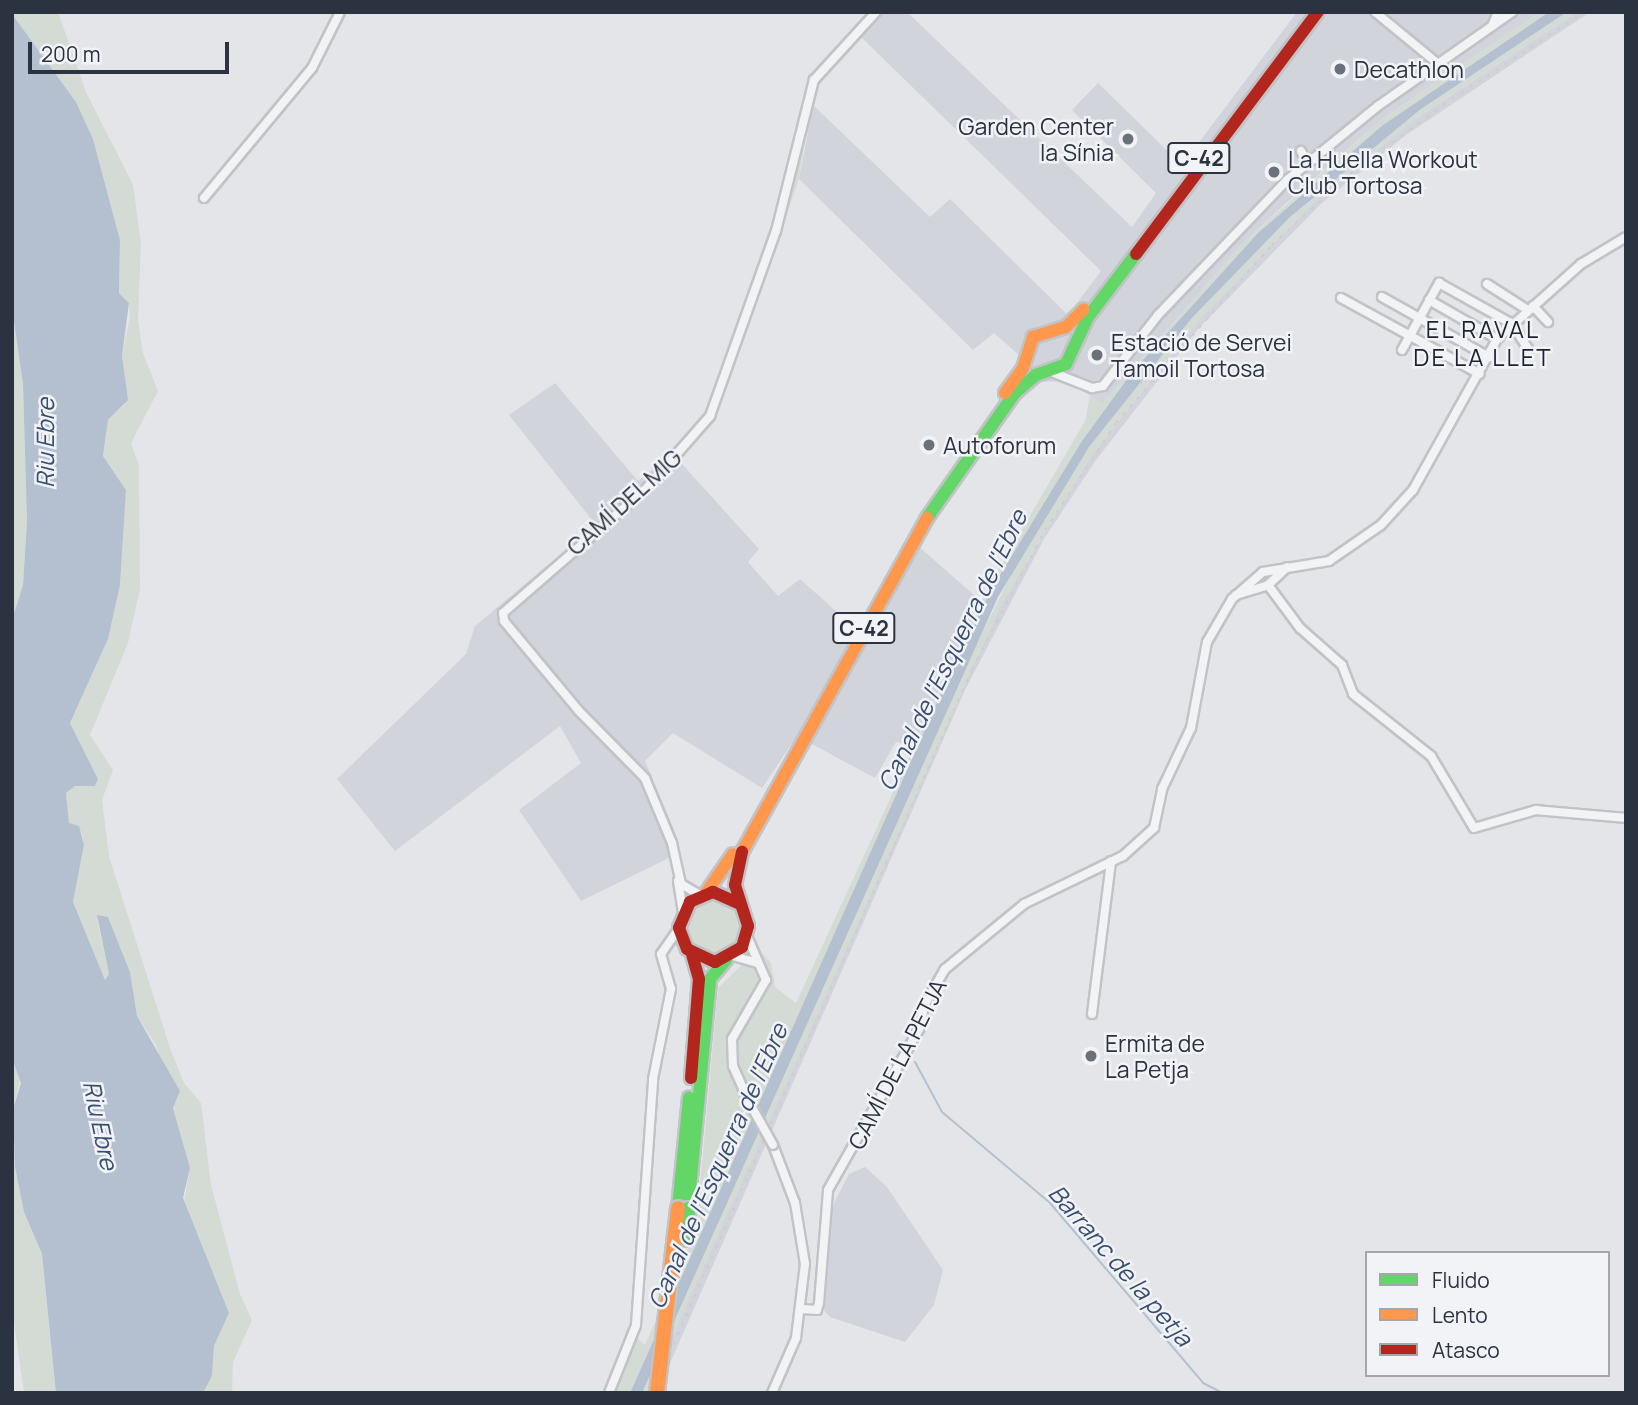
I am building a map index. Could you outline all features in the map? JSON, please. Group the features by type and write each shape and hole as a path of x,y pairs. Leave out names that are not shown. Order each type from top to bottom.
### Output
{"main road":[{"name":"C-42","path":"683,911 725,871 803,734 897,551 1018,377 1036,335 1053,331 1078,318 1308,12"},
{"name":"C-42","path":"747,936 734,877 738,859 807,743 895,568 998,414 1024,383 1048,373 1070,353 1088,317 1318,12"},
{"path":"1053,331 1070,353"},
{"path":"1027,354 1048,373"},
{"path":"703,894 721,893 740,904"},
{"path":"667,1393 698,994 690,952 679,928 683,911"},
{"path":"657,1393 683,1208 710,979 747,936"},
{"path":"690,952 709,962 730,958"}],"street":[{"path":"204,198 312,68 340,12"},
{"name":"CAMÍ DEL MIG","path":"677,871 672,843 645,778 579,710 504,621 503,613 647,488 710,416 776,231 814,80 876,12"},
{"path":"1375,12 1437,63"},
{"path":"1492,26 1498,12"},
{"path":"1048,373 1079,379 1092,388 1103,386 1158,315 1305,156 1316,155 1478,33 1512,12"},
{"name":"CAMÍ DE LA PETJA","path":"802,1309 817,1310 828,1190 919,1028 925,1004 946,969 1024,904 1111,861 1154,828 1162,789 1191,728 1207,642 1235,595 1263,572 1342,555 1394,513 1479,377 1497,339 1581,264 1626,237"},
{"path":"1402,350 1439,283 1511,324 1529,349"},
{"path":"1487,284 1530,308 1548,322"},
{"path":"1382,297 1489,357"},
{"path":"1341,298 1410,335 1479,377"},
{"path":"1429,300 1497,339"},
{"path":"1070,353 1079,379"},
{"path":"1235,595 1268,585 1287,567"},
{"path":"1268,585 1300,628 1342,665 1353,694 1431,756 1474,828 1536,810 1626,818"},
{"path":"1092,1014 1111,861"},
{"path":"677,871 684,887 703,894"},
{"path":"677,871 683,911"},
{"path":"661,954 679,928"},
{"path":"747,936 761,965 763,990 740,1020 731,1052 749,1102 773,1145 796,1203 805,1264 802,1309 792,1350 772,1393"},
{"path":"661,954 674,946 690,952"},
{"path":"609,1393 636,1325 653,1079 671,989 661,954"},
{"path":"730,958 761,965"},
{"path":"805,1264 820,1266"}],"shaded area":[{"path":"58,12 86,92 133,185 141,244 138,321 143,353 158,391 131,443 139,465 140,589 128,643 90,735 113,770 102,800 109,856 171,1051 184,1083 201,1103 211,1185 240,1294 252,1320 233,1362 232,1393 203,1393 212,1376 214,1346 229,1313 184,1202 190,1168 173,1108 178,1087 164,1072 156,1045 137,1016 130,972 108,917 97,919 109,974 105,980 73,902 84,845 82,833 69,823 66,793 75,786 95,786 98,779 70,723 108,639 120,585 126,490 103,456 108,420 126,403 122,356 130,316 129,303 119,293 120,240 93,139 76,102 12,14"},
{"path":"871,12 882,12 813,85 799,179 761,288 711,421 678,459 672,453 703,419 754,285 788,177 809,82"},
{"path":"882,12 907,12 1132,227 1156,193 1072,110 1098,83 1182,165 1297,12 1540,12 1381,120 1284,205 1242,244 1102,404 1069,381 1037,382 1017,364 1020,356 994,333 973,350 799,179 813,105 930,217 950,199 1068,315 1101,271 860,36"},
{"path":"1540,12 1549,12 1383,125 1258,233 1133,371 1082,441 936,705 630,1393 611,1393 636,1337 645,1345 696,1230 718,988 758,949 771,963 775,987 796,1003 985,593 1085,421 1090,395 1102,404 1242,244 1381,120"},
{"path":"1567,12 1577,12 1411,122 1314,202 1202,316 1091,456 1002,603 647,1393 642,1393 944,709 1029,539 1089,447 1191,319 1290,217 1421,109"},
{"path":"1577,12 1590,12 1406,135 1322,203 1199,328 1096,460 1044,539 965,690 657,1393 647,1393 942,729 1002,603 1091,456 1202,316 1314,202 1411,122"},
{"path":"12,307 23,385 27,520 23,585 12,620"},
{"path":"555,383 638,481 672,453 759,549 748,562 778,596 800,579 846,620 872,630 917,545 981,601 913,746 896,742 875,778 797,736 762,788 673,733 645,761 673,827 677,854 581,901 519,810 581,763 560,726 395,851 337,779 466,654 475,626 596,525 509,415"},
{"path":"709,899 719,899 734,907 740,916 740,938 734,947 719,955 709,955 691,943 686,932 686,922 698,904"},
{"path":"12,1058 21,1077 13,1109 15,1167 24,1212 42,1254 56,1393 24,1393 12,1308"},
{"path":"865,1167 887,1187 943,1270 934,1305 905,1342 830,1317 822,1308 824,1244 833,1205 849,1174"}],"water":[{"path":"1549,12 1567,12 1421,109 1290,217 1191,319 1089,447 998,597 642,1393 630,1393 936,705 991,590 1082,441 1133,371 1258,233 1383,125"},
{"name":"Riu Ebre","path":"12,14 76,102 93,139 120,240 119,293 129,303 122,356 128,400 108,420 103,456 126,490 120,585 108,639 70,723 98,779 95,786 75,786 66,793 69,823 79,826 84,845 73,902 105,980 109,974 97,915 108,917 130,972 137,1016 180,1091 173,1108 190,1168 183,1198 229,1313 214,1346 212,1376 203,1393 56,1393 42,1254 24,1212 15,1167 13,1109 21,1083 12,1058 12,620 23,585 27,520 23,385 12,307"}],"waterway":[{"name":"Barranc de la petja","path":"915,1062 942,1112 1050,1203 1203,1383 1223,1393"}],"railway":[{"path":"652,1393 972,669 1045,530 1116,423 1272,245 1350,174 1443,105 1584,12"}],"traffic: fast":[{"path":"927,518 1015,393 1036,375 1066,364 1088,317 1136,254"},
{"path":"688,1209 710,979 726,960"},
{"path":"678,1208 689,1098"},
{"path":"686,1239 688,1209"}],"traffic: slow":[{"path":"1005,393 1023,368 1033,337 1066,327 1084,309"},
{"path":"742,852 927,518"},
{"path":"706,893 733,854"},
{"path":"657,1393 678,1208"}],"traffic: jam":[{"path":"1136,254 1318,12"},
{"path":"740,904 713,892 690,902 679,928 687,949 715,962 742,947 748,926 735,885 742,852"},
{"path":"691,1078 699,979 692,955"}],"place":[{"name":"Decathlon","path":"1340,69"},
{"name":"Garden Center la Sínia","path":"1128,139"},
{"name":"La Huella Workout Club Tortosa","path":"1274,172"},
{"name":"Estació de Servei Tamoil Tortosa","path":"1097,355"},
{"name":"Autoforum","path":"929,445"},
{"name":"Ermita de La Petja","path":"1091,1056"}],"district":[{"name":"EL RAVAL DE LA LLET","path":"1483,343"}],"water label":[{"name":"Canal de l'Esquerra de l'Ebre","path":"952,650"},
{"name":"Canal de l'Esquerra de l'Ebre","path":"717,1166"}]}
